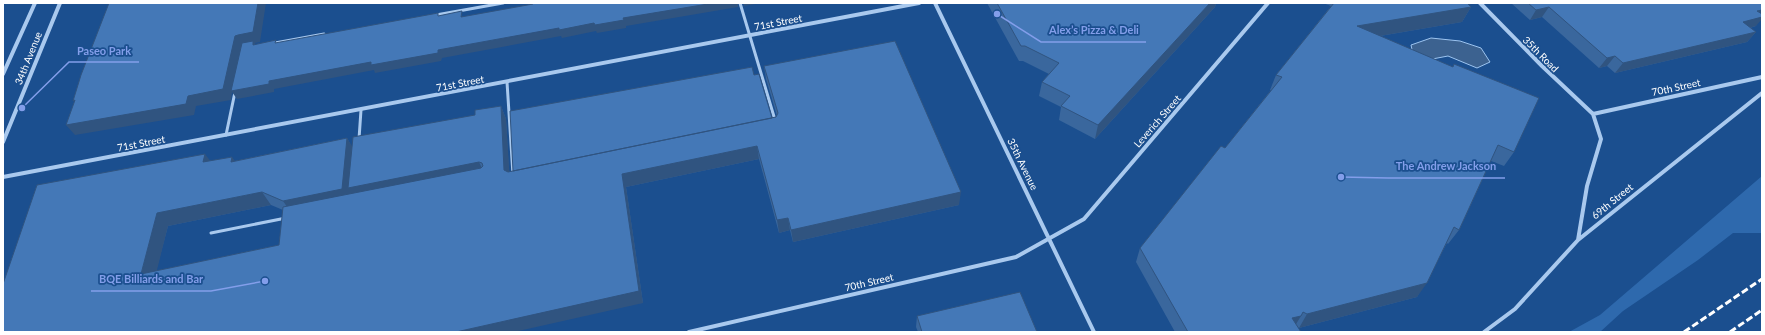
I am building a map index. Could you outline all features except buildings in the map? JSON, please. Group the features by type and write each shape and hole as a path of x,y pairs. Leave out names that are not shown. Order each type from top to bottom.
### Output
{"street":[{"name":"34th Avenue","path":"3,74 35,3"},
{"name":"34th Avenue","path":"3,142 60,3"},
{"name":"71st Street","path":"3,177 919,3"},
{"name":"35th Avenue","path":"935,3 1094,332"},
{"name":"Leverich Street","path":"1049,239 1084,219 1268,3"},
{"name":"35th Road","path":"1480,3 1593,114"},
{"name":"70th Street","path":"1593,114 1762,77"},
{"name":"69th Street","path":"1484,332 1515,309 1578,240 1762,93"},
{"path":"1578,240 1587,186 1601,139 1593,114"},
{"name":"70th Street","path":"689,332 1016,258 1049,239"}],"lane":[{"path":"430,16 503,3"},
{"path":"740,3 777,127"},
{"path":"268,44 330,33"},
{"path":"507,82 513,182"},
{"path":"226,135 236,85"},
{"path":"358,145 361,110"},
{"path":"211,233 290,217"}],"shaded area":[{"path":"1431,38 1460,41 1481,48 1490,62 1477,68 1448,56 1427,60 1413,54 1411,45"},
{"path":"1762,176 1762,233 1733,233 1698,260 1623,311 1600,332 1569,332 1600,315"}],"railway":[{"path":"1684,332 1762,279"},
{"path":"1730,332 1762,310"}],"place":[{"name":"Alex’s Pizza & Deli","path":"997,14"},
{"name":"Paseo Park","path":"22,108"},
{"name":"The Andrew Jackson","path":"1341,177"},
{"name":"BQE Billiards and Bar","path":"265,281"}]}
